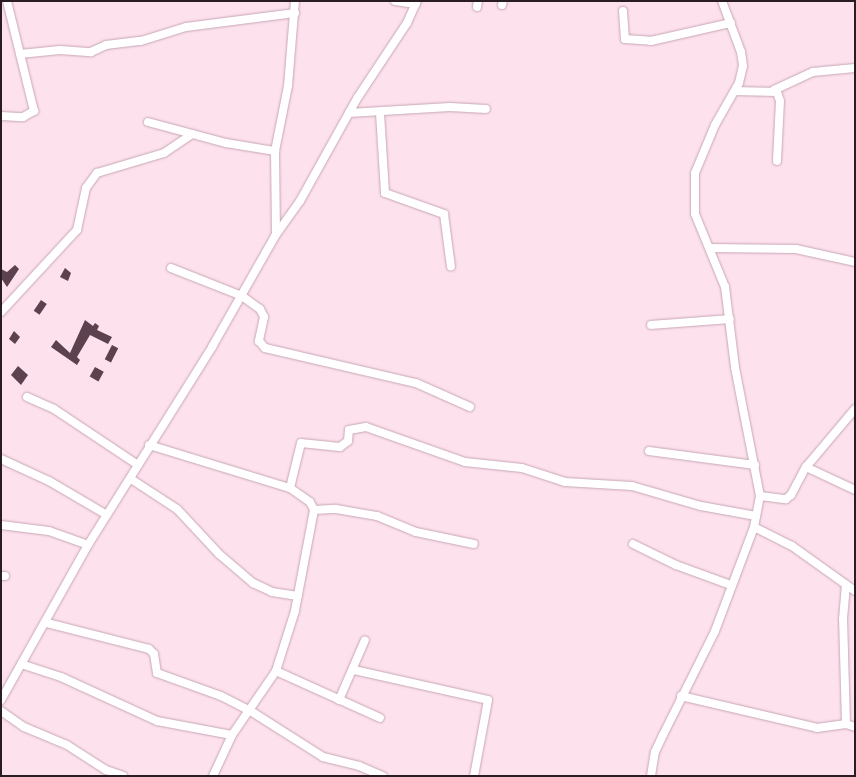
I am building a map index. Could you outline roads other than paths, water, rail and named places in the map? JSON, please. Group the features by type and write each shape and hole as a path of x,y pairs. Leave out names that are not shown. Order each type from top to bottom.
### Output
{"street":[{"path":"1,116 23,117 34,111 7,1"},
{"path":"275,236 278,222 275,151 287,93 295,1"},
{"path":"1,700 20,664 47,623 88,545 131,479 149,445 242,296 275,236 300,201 349,114 407,23 416,2 395,1"},
{"path":"651,776 655,752 681,696 712,636 754,527 760,496 735,367 730,319 722,275 695,214 695,173 715,125 735,91 743,66 732,23 722,1"},
{"path":"623,11 625,39 664,39 732,23"},
{"path":"20,54 60,50 91,52 106,45 142,40 186,27 295,13"},
{"path":"735,91 774,90 813,72 855,68"},
{"path":"774,90 780,102 777,161"},
{"path":"349,114 380,113 444,107 486,109"},
{"path":"380,113 385,192 444,214 450,267"},
{"path":"148,122 192,134 275,151"},
{"path":"1,312 77,230 86,188 97,173 164,153 192,134"},
{"path":"710,248 796,248 855,262"},
{"path":"171,268 242,296 262,311 264,317 259,341 264,348 416,383 470,407"},
{"path":"651,325 730,319"},
{"path":"27,397 54,409 138,465"},
{"path":"760,496 786,499 791,495 806,467 855,409"},
{"path":"290,488 301,443 340,447 348,441 349,430 366,427 466,462 522,468 558,481 632,486 701,506 756,516"},
{"path":"149,445 290,488 310,502 314,510 298,596 276,671 232,735 214,776"},
{"path":"649,451 755,465"},
{"path":"1,459 49,481 107,515"},
{"path":"806,467 855,490"},
{"path":"131,479 177,509 219,554 253,583 272,592 298,596"},
{"path":"314,510 336,509 377,516 416,532 474,544"},
{"path":"1,525 49,531 88,545"},
{"path":"754,527 792,546 855,591"},
{"path":"633,544 676,565 731,585"},
{"path":"846,585 843,618 846,724"},
{"path":"47,623 149,649 154,654 157,673 221,696 249,710 312,752 383,776"},
{"path":"340,700 354,670 365,640"},
{"path":"20,664 61,677 157,721 232,735"},
{"path":"354,670 488,700 474,776"},
{"path":"276,671 380,718"},
{"path":"681,696 817,728 846,724 855,727"},
{"path":"1,711 24,728 67,745 106,770 123,776"}]}
